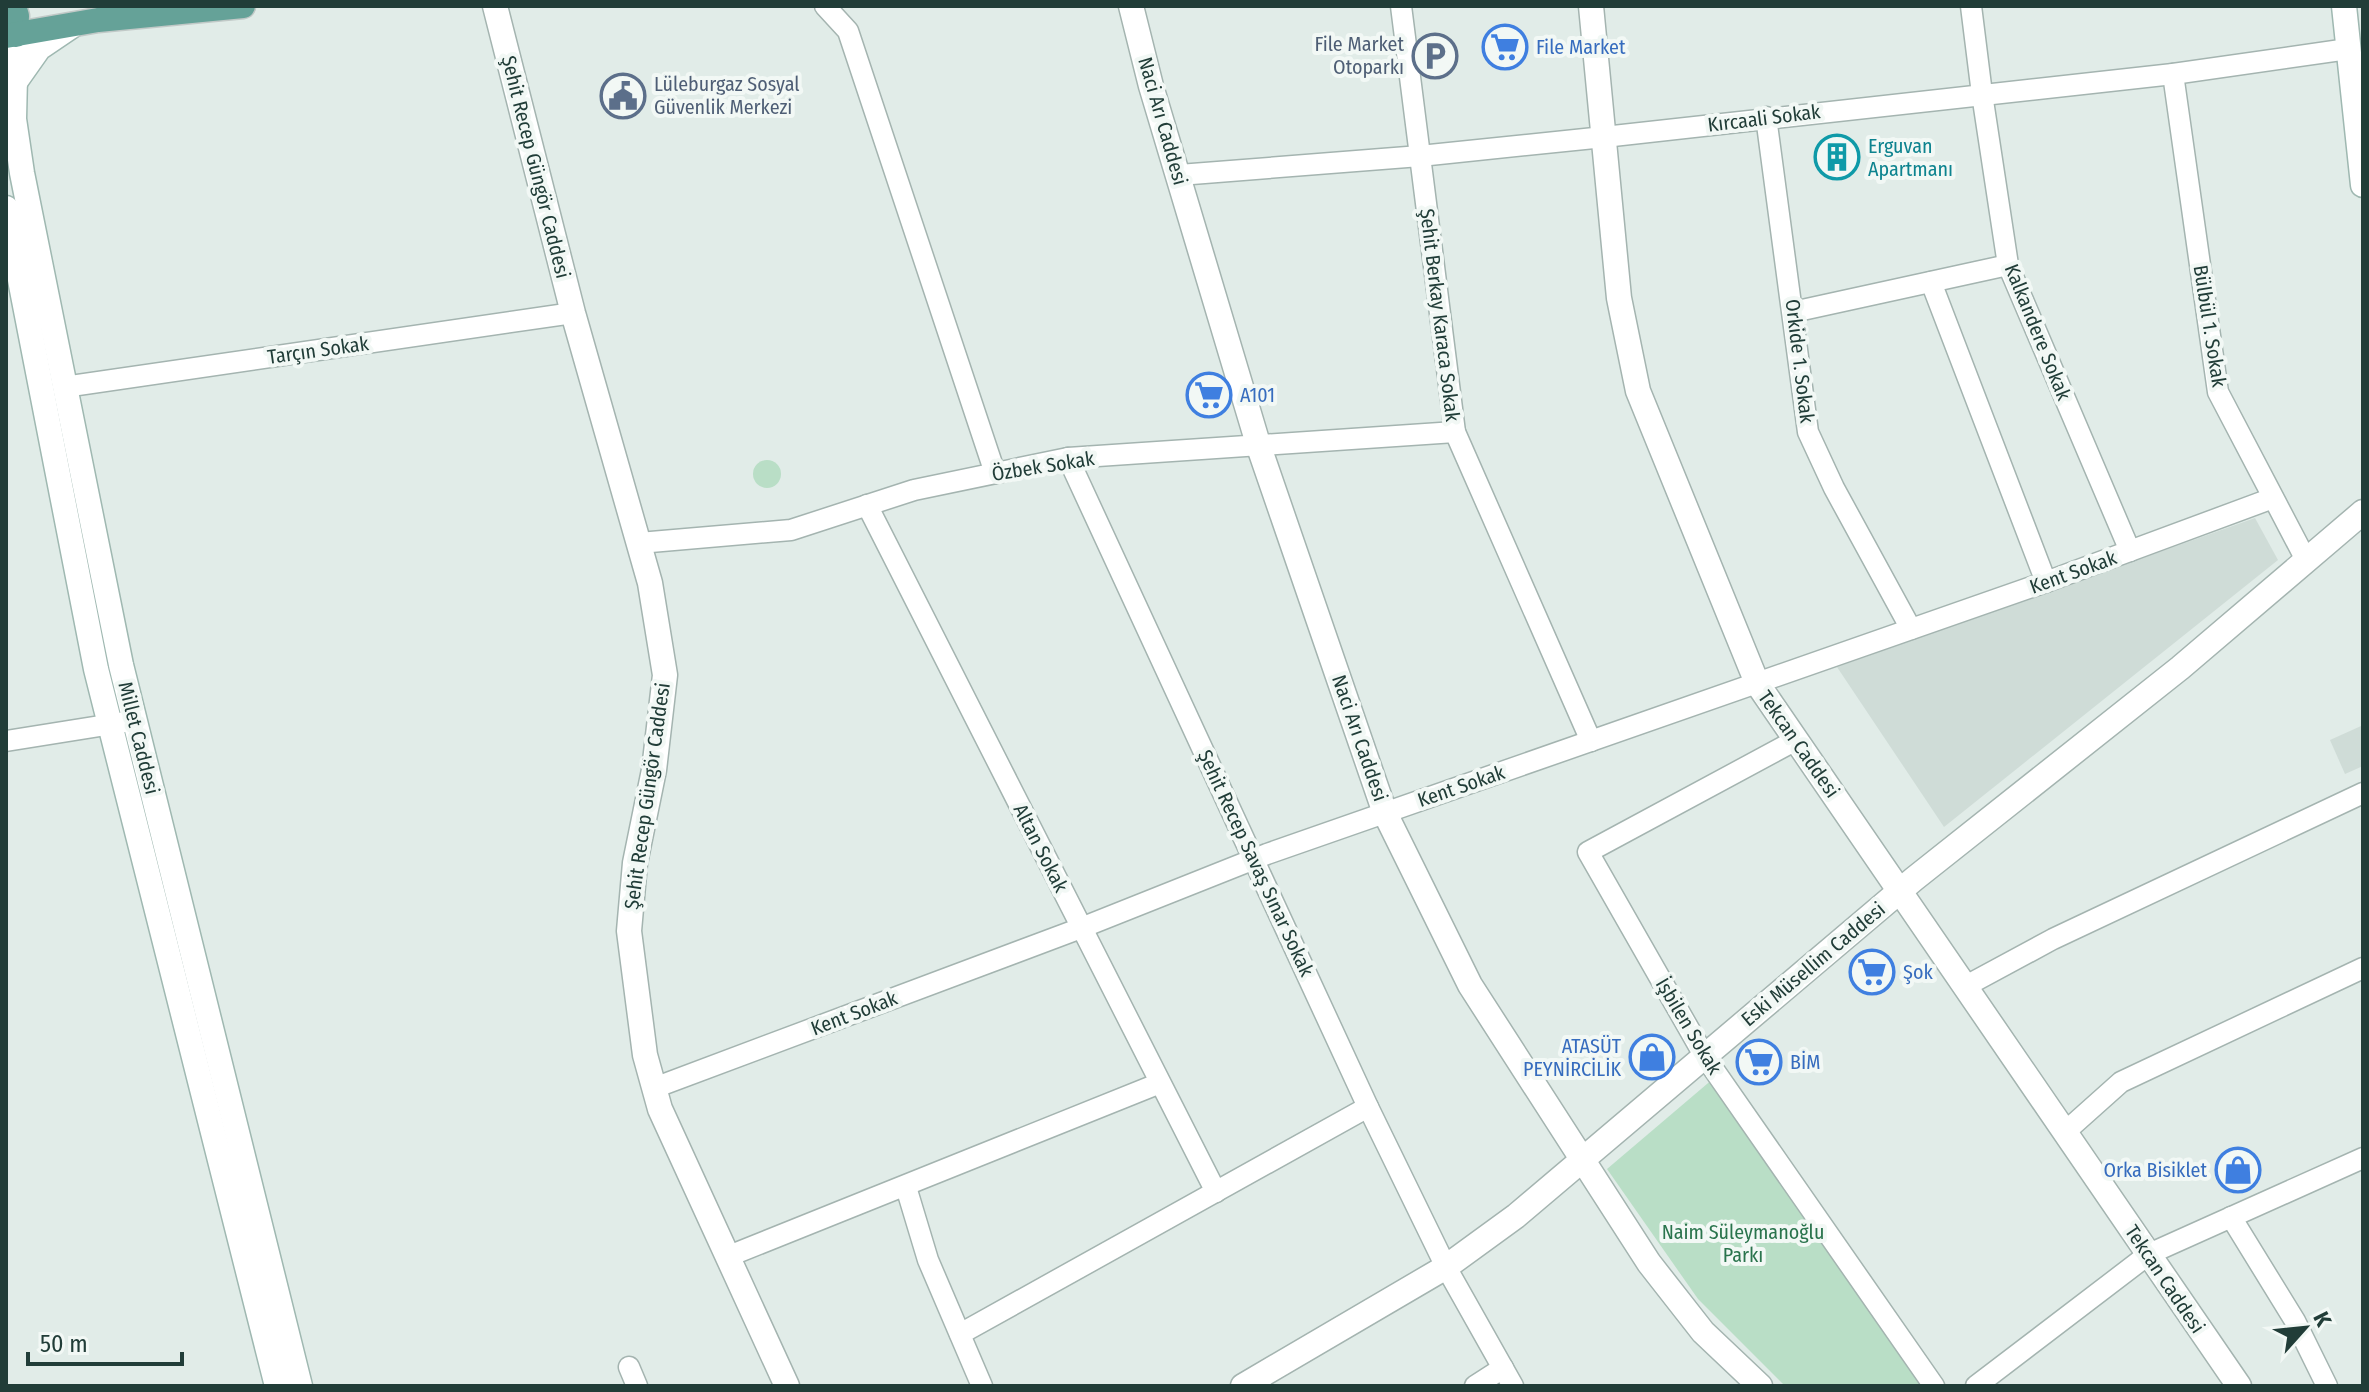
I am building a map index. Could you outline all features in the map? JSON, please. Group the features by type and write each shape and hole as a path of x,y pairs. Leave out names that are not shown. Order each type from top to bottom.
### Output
{"main road":[{"path":"14,6 17,16 11,36 73,25 243,6"}],"street":[{"name":"Şehit Recep Güngör Caddesi","path":"495,6 573,313 650,583 665,675 654,770 635,863 629,931 645,1055 660,1109 787,1386"},
{"path":"825,6 848,31 995,473"},
{"name":"Naci Arı Caddesi","path":"1131,6 1151,86 1259,447 1385,813 1470,985 1649,1263 1703,1332 1760,1386"},
{"name":"Şehit Berkay Karaca Sokak","path":"1401,6 1455,432 1591,741"},
{"name":"Tekcan Caddesi","path":"1591,6 1619,298 1638,391 1757,683 2239,1386"},
{"name":"Kalkandere Sokak","path":"1971,6 2008,265 2130,551"},
{"path":"2344,6 2356,49 2363,185"},
{"path":"14,84 39,48 73,25"},
{"name":"Millet Caddesi","path":"11,36 14,119 22,173 64,387 121,665 238,1182 277,1386"},
{"name":"Kırcaali Sokak","path":"1179,175 1420,156 1604,137 2173,74 2356,49"},
{"name":"Bülbül 1. Sokak","path":"2173,74 2218,392 2306,560"},
{"name":"Orkide 1. Sokak","path":"1766,117 1808,432 1834,488 1911,629"},
{"name":"Millet Caddesi","path":"6,208 96,669 238,1182 300,1386"},
{"path":"1793,312 2008,265"},
{"path":"1931,282 2046,582"},
{"name":"Tarçın Sokak","path":"64,387 573,313"},
{"name":"Özbek Sokak","path":"639,543 791,530 914,490 1068,458 1455,432"},
{"name":"Şehit Recep Savaş Sınar Sokak","path":"1068,458 1368,1107 1446,1267 1508,1377"},
{"name":"Kent Sokak","path":"654,1088 1081,928 1255,859 2046,582 2273,498"},
{"name":"Altan Sokak","path":"867,505 1216,1192"},
{"name":"Eski Müsellim Caddesi","path":"1243,1386 1446,1267 1516,1216 1901,890 2180,668 2363,512"},
{"path":"6,741 135,721"},
{"name":"İşbilen Sokak","path":"1796,740 1588,852 1705,1057 1934,1386"},
{"path":"1964,987 2053,939 2363,793"},
{"path":"2065,1132 2121,1082 2363,968"},
{"path":"729,1256 1160,1083"},
{"path":"960,1334 1368,1107"},
{"path":"1976,1386 2149,1254 2363,1158"},
{"path":"906,1187 928,1260 982,1386"},
{"path":"2231,1217 2295,1321 2327,1386"},
{"path":"629,1367 637,1386"},
{"path":"1475,1386 1508,1377"}],"shaded area":[{"path":"2255,518 2278,560 1944,827 1837,667"},
{"path":"2361,726 2363,766 2345,774 2330,740"}],"green space":[{"path":"767,460 777,464 781,474 777,484 767,488 757,484 753,474 757,464"},
{"name":"Naim Süleymanoğlu Parkı","path":"1714,1078 1927,1386 1785,1386 1698,1299 1607,1169"}],"place":[{"name":"File Market","path":"1505,47"},
{"name":"File Market Otoparkı","path":"1435,56"},
{"name":"Lüleburgaz Sosyal Güvenlik Merkezi","path":"623,96"},
{"name":"Erguvan Apartmanı","path":"1837,157"},
{"name":"A101","path":"1209,395"},
{"name":"Şok","path":"1872,972"},
{"name":"ATASÜT PEYNİRCİLİK","path":"1652,1057"},
{"name":"BİM","path":"1759,1062"},
{"name":"Orka Bisiklet","path":"2238,1170"}]}
